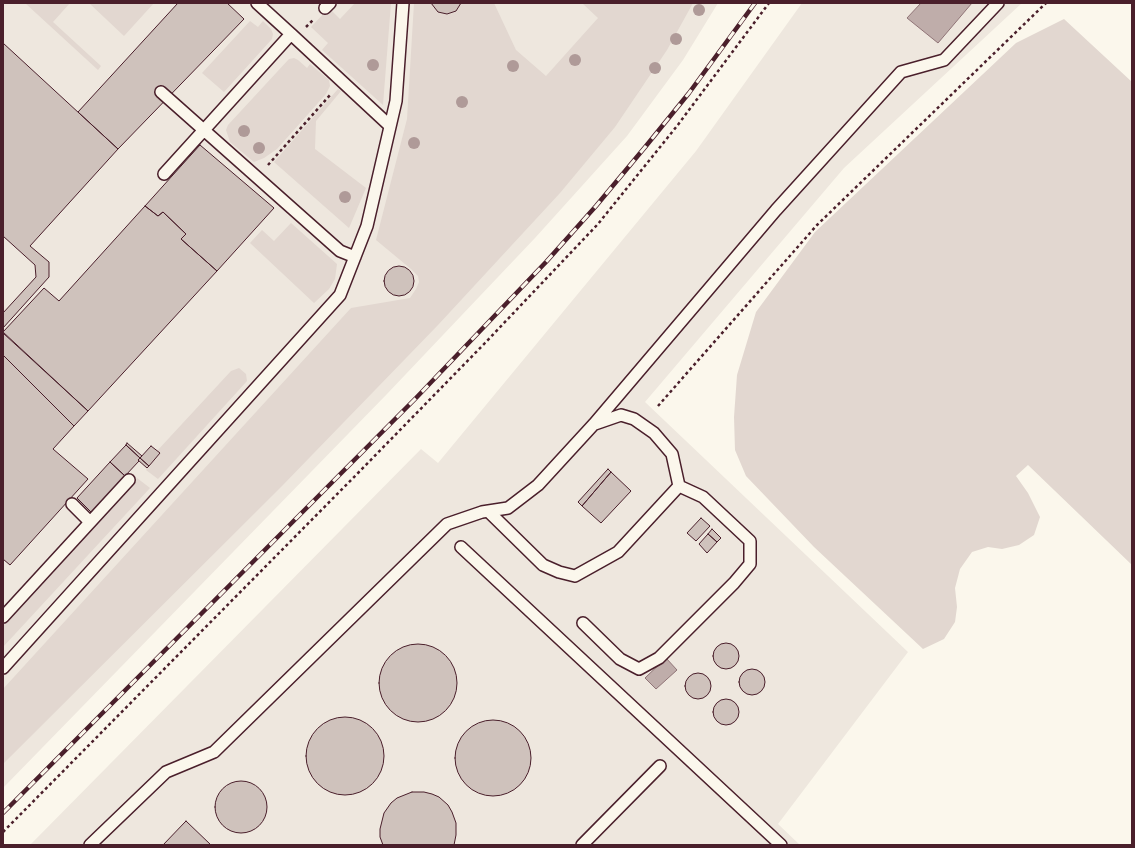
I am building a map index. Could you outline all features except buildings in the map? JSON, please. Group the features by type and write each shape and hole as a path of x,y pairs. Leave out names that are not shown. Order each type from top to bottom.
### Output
{"lane":[{"path":"257,3 390,126"},
{"path":"3,668 340,295 367,226 396,101 403,3"},
{"path":"90,845 166,772 214,752 447,524 488,511 508,508 538,486 594,424 776,210 901,72 944,60 998,3"},
{"path":"164,174 291,34"},
{"path":"161,92 340,251 355,257"},
{"path":"594,424 621,415 634,419 654,433 672,454 679,486"},
{"path":"3,617 129,480"},
{"path":"488,511 543,564 559,572 575,576 618,552 679,486"},
{"path":"583,624 620,659 639,668 659,658 734,583 750,564 750,541 703,497 679,486"},
{"path":"72,504 90,522"},
{"path":"461,547 782,845"},
{"path":"582,845 660,766"}],"path":[{"path":"3,832 424,405 598,224 677,126 770,3"},
{"path":"658,406 817,226 1046,3"},
{"path":"305,29 327,5"},
{"path":"256,177 343,82"}],"shaded area":[{"path":"3,3 718,3 683,60 627,136 535,238 387,394 3,788"},
{"path":"25,3 70,3 53,22 101,66 98,70"},
{"path":"89,3 154,3 124,36"},
{"path":"355,3 391,3 383,105 322,50 328,43 311,27 329,8 340,19"},
{"path":"414,3 494,3 516,50 546,76 598,18 582,3 693,3 667,50 615,127 560,193 438,325 281,487 3,764 3,689 351,308 410,298 416,289 419,282 418,276 376,240 407,119"},
{"path":"802,3 1022,3 844,168 645,402 908,652 778,824 800,845 30,845 421,449 438,463 696,151"},
{"path":"921,3 972,3 938,43 907,18"},
{"path":"1064,19 1132,82 1132,565 1028,465 1016,476 1028,493 1040,517 1034,535 1019,545 1002,549 988,547 972,552 960,569 955,588 957,607 955,622 944,639 923,649 814,547 746,476 735,450 734,417 737,375 756,312 815,232 1016,43"},
{"path":"250,21 258,27 263,21 271,29 273,34 272,39 224,92 202,73"},
{"path":"294,58 307,68 310,64 329,80 330,86 326,94 277,149 264,158 254,162 230,142 226,130 228,125 289,59"},
{"path":"338,89 341,91 316,121 315,149 366,188 349,228 274,162"},
{"path":"291,223 337,264 335,279 329,289 314,303 250,243 262,230 274,241"},
{"path":"239,368 246,374 247,381 158,479 146,470 160,453 157,451 231,371"},
{"path":"137,478 150,488 3,647 3,624"},
{"path":"666,658 677,670 656,689 645,678"}],"railway":[{"path":"3,813 416,398 546,262 596,206 689,93 755,3"}]}
